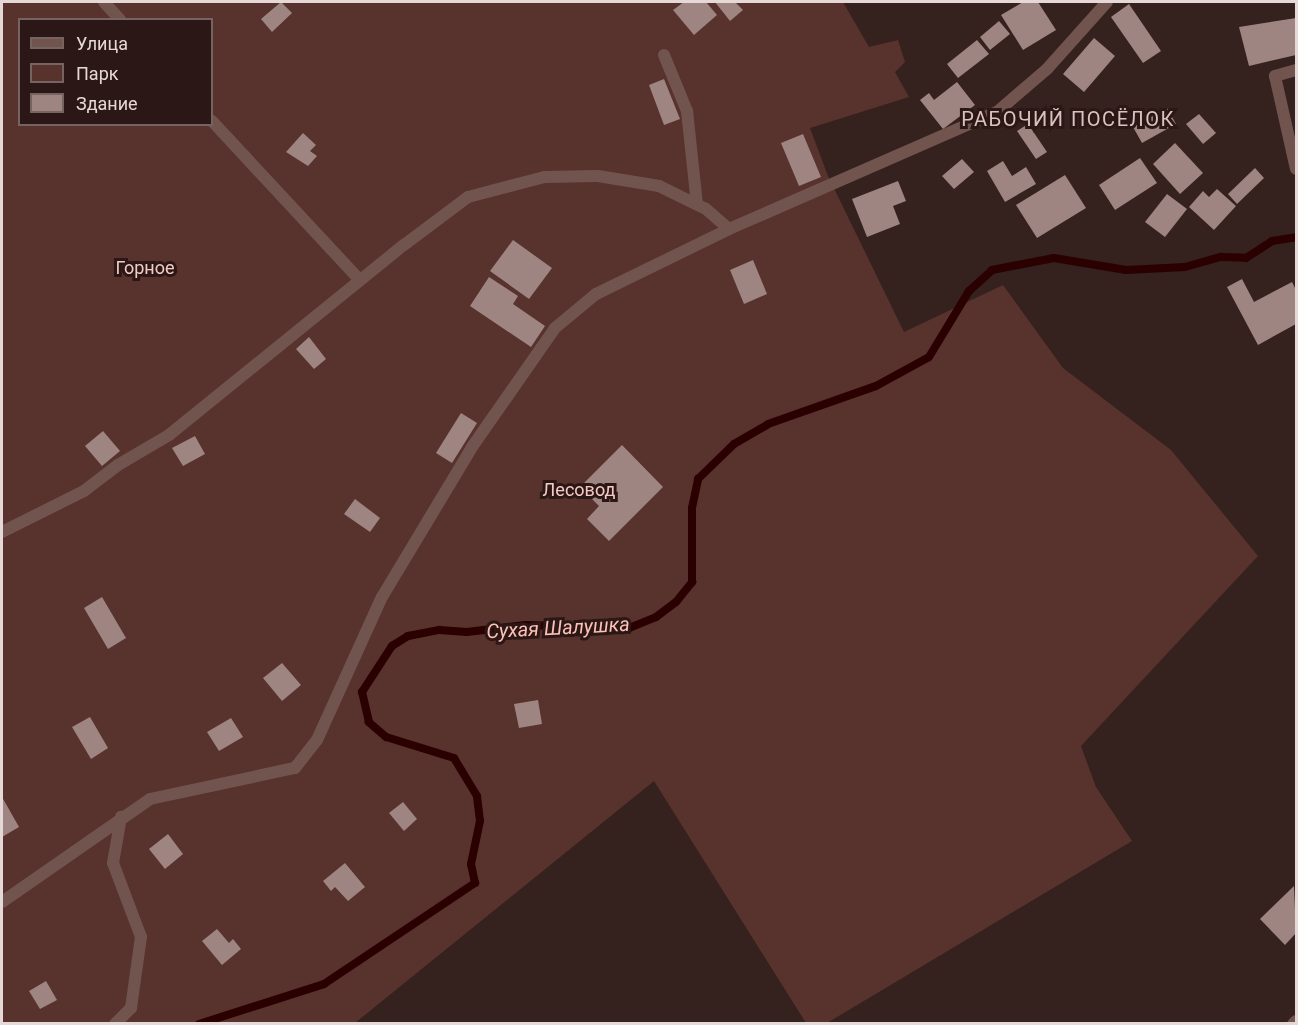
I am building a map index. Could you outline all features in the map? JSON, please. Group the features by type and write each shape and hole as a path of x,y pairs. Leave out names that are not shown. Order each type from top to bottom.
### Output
{"lane":[{"path":"104,2 118,18"},
{"path":"2,902 121,816 150,799 295,768 317,740 381,597 472,447 555,328 596,294 729,229 997,111 1047,69 1107,2"},
{"path":"664,56 687,111 697,204"},
{"path":"1296,70 1275,75 1296,169"},
{"path":"213,122 360,280"},
{"path":"2,531 84,491 118,465 169,435 360,280 468,197 544,177 598,176 659,186 697,204 729,229"},
{"path":"116,1023 131,1008 141,937 113,862 121,816"}],"green space":[{"name":"Лесовод","path":"2,2 843,2 869,47 898,40 905,62 895,72 909,97 810,128 828,176 904,332 1003,285 1063,368 1171,450 1258,556 1081,746 1096,787 1132,841 827,1023 806,1023 654,781 355,1023 2,1024"}],"building":[{"path":"281,2 292,13 272,32 261,19"},
{"path":"684,2 706,2 717,15 694,35 673,10"},
{"path":"715,2 735,2 743,10 730,21"},
{"path":"1023,2 1038,2 1056,30 1023,50 1001,15"},
{"path":"1129,4 1161,51 1143,63 1111,17"},
{"path":"1296,18 1296,55 1249,66 1239,27"},
{"path":"999,21 1010,34 990,50 980,37"},
{"path":"1094,38 1115,56 1084,92 1063,74"},
{"path":"977,40 989,54 958,78 947,64"},
{"path":"664,79 680,119 664,125 649,85"},
{"path":"957,82 975,105 943,129 920,100 929,93 934,100"},
{"path":"1167,108 1176,124 1142,143 1133,127"},
{"path":"1199,114 1216,133 1203,144 1186,124"},
{"path":"1028,124 1047,152 1036,159 1017,131"},
{"path":"303,133 316,145 310,151 317,156 308,166 286,152"},
{"path":"803,134 821,177 799,186 781,143"},
{"path":"1175,143 1203,173 1180,194 1153,164"},
{"path":"1140,158 1157,183 1115,210 1099,185"},
{"path":"962,159 974,172 954,189 942,176"},
{"path":"1003,161 1012,176 1026,167 1036,184 1005,202 987,171"},
{"path":"1255,168 1264,178 1237,204 1228,194"},
{"path":"1065,175 1086,208 1037,238 1016,205"},
{"path":"898,181 906,201 893,206 900,224 867,237 852,199"},
{"path":"1217,189 1236,206 1214,230 1189,207 1203,191 1209,197"},
{"path":"1167,194 1187,209 1165,237 1145,222"},
{"path":"513,240 552,268 529,299 490,271"},
{"path":"753,260 767,294 744,304 730,270"},
{"path":"489,277 518,296 513,304 545,326 531,347 470,306"},
{"path":"1242,279 1254,302 1292,282 1296,290 1296,324 1258,345 1227,287"},
{"path":"309,337 326,359 314,369 296,349"},
{"path":"461,413 477,423 452,463 436,453"},
{"path":"103,431 120,451 102,466 85,446"},
{"path":"195,436 205,454 183,466 172,448"},
{"path":"622,445 663,487 609,541 587,519 599,506 580,487"},
{"path":"355,499 380,518 370,532 344,514"},
{"path":"102,597 126,638 108,649 84,608"},
{"path":"282,663 301,685 282,701 263,678"},
{"path":"538,700 542,724 519,728 514,704"},
{"path":"90,717 108,748 91,759 72,727"},
{"path":"231,718 243,737 219,751 207,732"},
{"path":"2,797 19,827 2,837"},
{"path":"403,802 417,819 404,831 389,813"},
{"path":"168,834 183,854 165,869 149,849"},
{"path":"345,863 365,887 348,901 335,887 331,891 323,881"},
{"path":"1294,886 1296,933 1285,945 1260,919"},
{"path":"217,929 229,943 233,939 241,949 222,965 202,941"},
{"path":"46,981 57,1000 40,1009 29,991"}],"waterway":[{"name":"Сухая Шалушка","path":"199,1024 324,984 475,883 471,864 480,821 477,796 454,758 386,737 369,722 362,692 392,646 408,636 439,630 467,632 526,625 629,628 656,617 676,602 692,582 692,508 698,479 734,444 768,424 876,386 929,357 969,291 992,270 1054,258 1126,270 1185,267 1221,257 1246,258 1272,241 1296,237"}],"district":[{"name":"РАБОЧИЙ ПОСЁЛОК","path":"1068,119"}],"park label":[{"name":"Горное","path":"145,268"}]}
